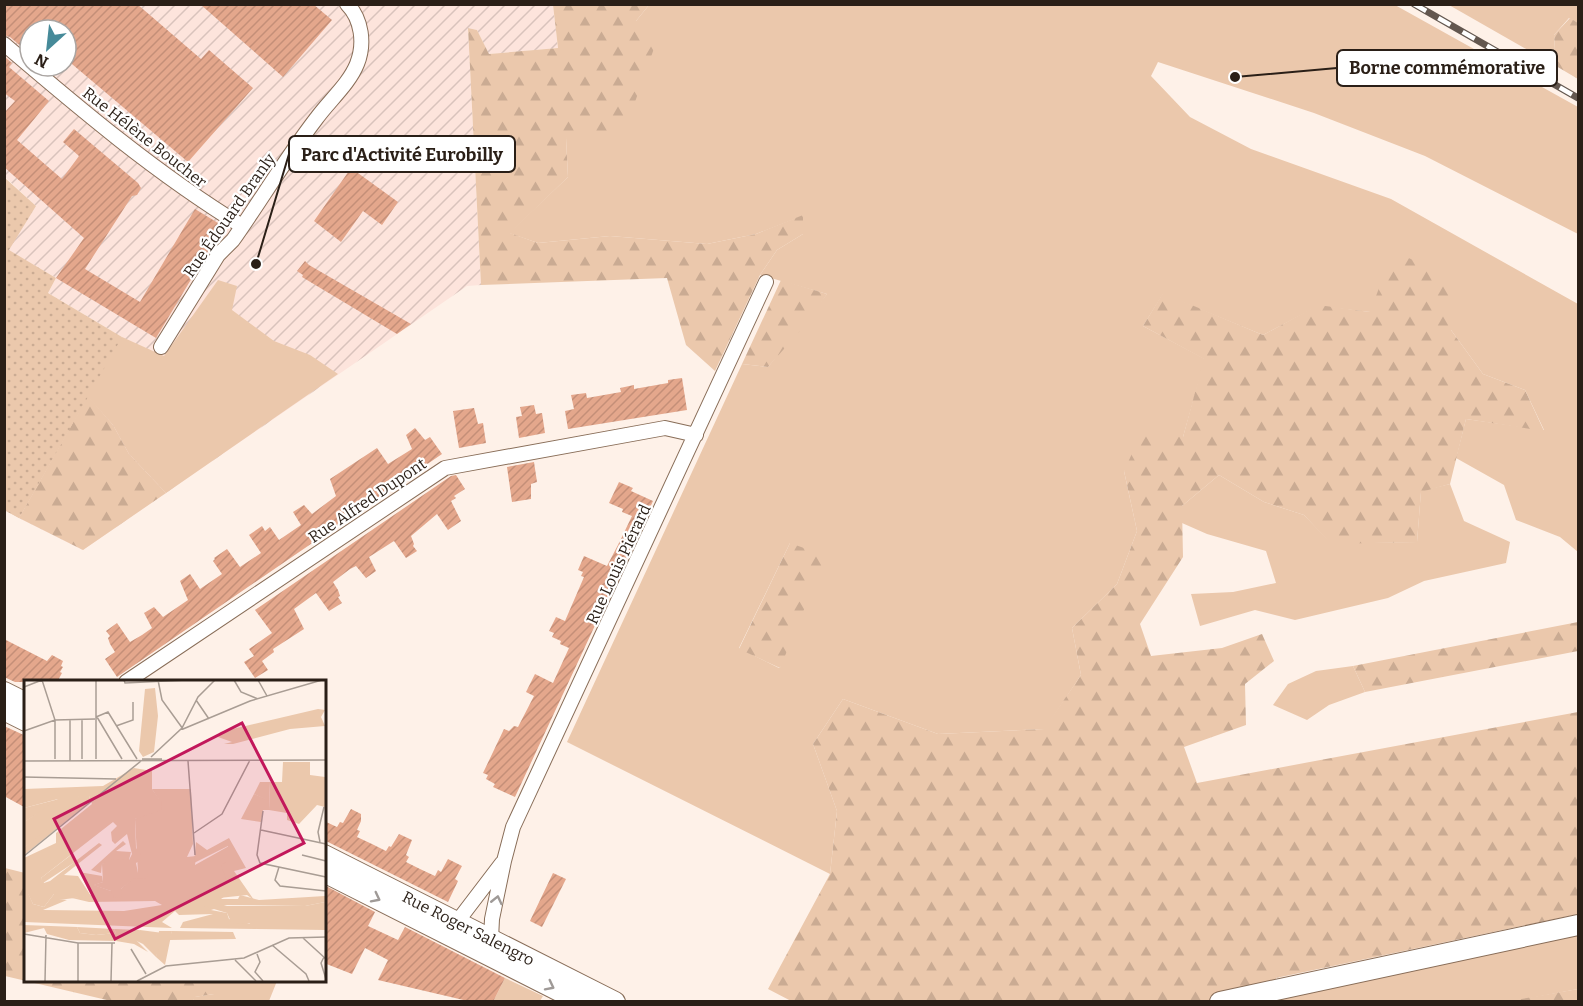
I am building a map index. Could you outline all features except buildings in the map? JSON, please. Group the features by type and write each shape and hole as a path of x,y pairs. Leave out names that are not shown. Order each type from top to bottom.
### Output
{"main road":[{"path":"4,692 24,702"},
{"path":"4,710 24,720"},
{"name":"Rue Roger Salengro","path":"326,856 615,1002"},
{"name":"Rue Roger Salengro","path":"326,873 581,1002"},
{"path":"1221,1001 1578,925"}],"street":[{"name":"Rue Édouard Branly","path":"161,347 218,255 242,226 358,62 362,42 356,13 347,4"},
{"name":"Rue Hélène Boucher","path":"4,44 66,97 181,188 242,226"},
{"name":"Rue Louis Piérard","path":"491,939 492,919 513,827 766,282"},
{"name":"Rue Alfred Dupont","path":"129,680 445,468 665,428 696,435"},
{"name":"Rue Louis Piérard","path":"457,922 504,861"}],"shaded area":[{"path":"4,5 553,5 558,48 489,54 477,30 468,28 481,285 467,286 83,550 19,518 122,337 48,293 56,278 8,250 36,206 5,177"}],"green space":[{"path":"553,5 649,5 636,21 657,40 625,130 566,138 568,177 510,233 538,243 610,236 707,244 756,234 803,215 803,234 777,250 760,275 715,371 686,345 667,278 481,285 468,28 477,30 489,54 558,48"},
{"path":"649,5 1395,5 1578,107 1578,234 1425,156 1314,113 1158,62 1151,76 1190,117 1251,149 1391,199 1578,304 1578,552 1560,537 1516,520 1504,485 1456,458 1466,419 1544,430 1525,390 1483,374 1451,330 1370,312 1318,306 1263,335 1163,294 1143,326 1205,359 1183,437 1124,471 1137,531 1117,584 1072,628 1081,675 1045,729 938,734 843,699 813,744 837,811 830,874 567,742 742,364 768,367 827,294 760,275 777,250 803,234 802,216 756,234 707,244 610,236 538,243 509,233 568,177 566,138 636,21","holes":["790,543 780,668 739,648"]},
{"path":"1449,5 1578,5 1578,23 1569,18 1554,35 1556,66"},
{"path":"1570,18 1578,23 1578,79 1556,66 1554,35"},
{"path":"4,177 36,206 9,250 56,278 48,293 122,337 19,518 4,510"},
{"path":"1393,251 1451,277 1451,330 1483,374 1525,390 1544,431 1466,419 1450,484 1421,492 1417,542 1331,544 1304,515 1264,502 1219,475 1182,506 1183,557 1140,624 1151,656 1222,648 1262,634 1274,661 1245,684 1246,725 1184,747 1197,783 1578,712 1578,914 1276,978 1275,1001 793,1002 768,989 830,874 837,811 813,744 843,699 938,734 1044,729 1081,675 1072,628 1117,584 1137,531 1124,471 1141,434 1183,437 1204,359 1143,326 1163,293 1263,335 1318,305 1370,312"},
{"path":"218,280 237,286 232,310 274,341 310,355 338,374 166,493 129,454 113,425 88,397 19,518 5,510 4,381 122,337 164,356"},
{"path":"781,280 827,294 807,323 768,367 742,364"},
{"path":"88,396 113,425 129,454 166,493 83,550 19,518"},
{"path":"1219,475 1264,502 1304,515 1331,543 1417,542 1421,491 1450,484 1464,521 1510,542 1506,563 1424,581 1388,598 1295,620 1255,610 1200,626 1191,594 1233,592 1276,583 1266,551 1207,534 1182,523 1182,506"},
{"path":"790,543 826,556 780,668 739,649"},
{"path":"1578,622 1578,651 1365,692 1353,666"},
{"path":"1353,666 1365,692 1329,705 1307,720 1273,705 1288,684 1316,671"},
{"path":"5,868 24,873 24,980 5,976"},
{"path":"1578,934 1578,989 1510,1002 1275,1002 1275,996"},
{"path":"505,978 543,996 540,1001 493,1002"},
{"path":"30,982 214,982 214,994 195,997 193,1001 111,1001"},
{"path":"214,982 277,982 269,1001 193,1002 194,997 214,994"},
{"path":"1578,989 1578,1001 1510,1001"}],"railway":[{"path":"1414,4 1578,98"}],"place":[{"name":"Borne commémorative","path":"1235,77"},
{"name":"Parc d'Activité Eurobilly","path":"256,264"}]}
